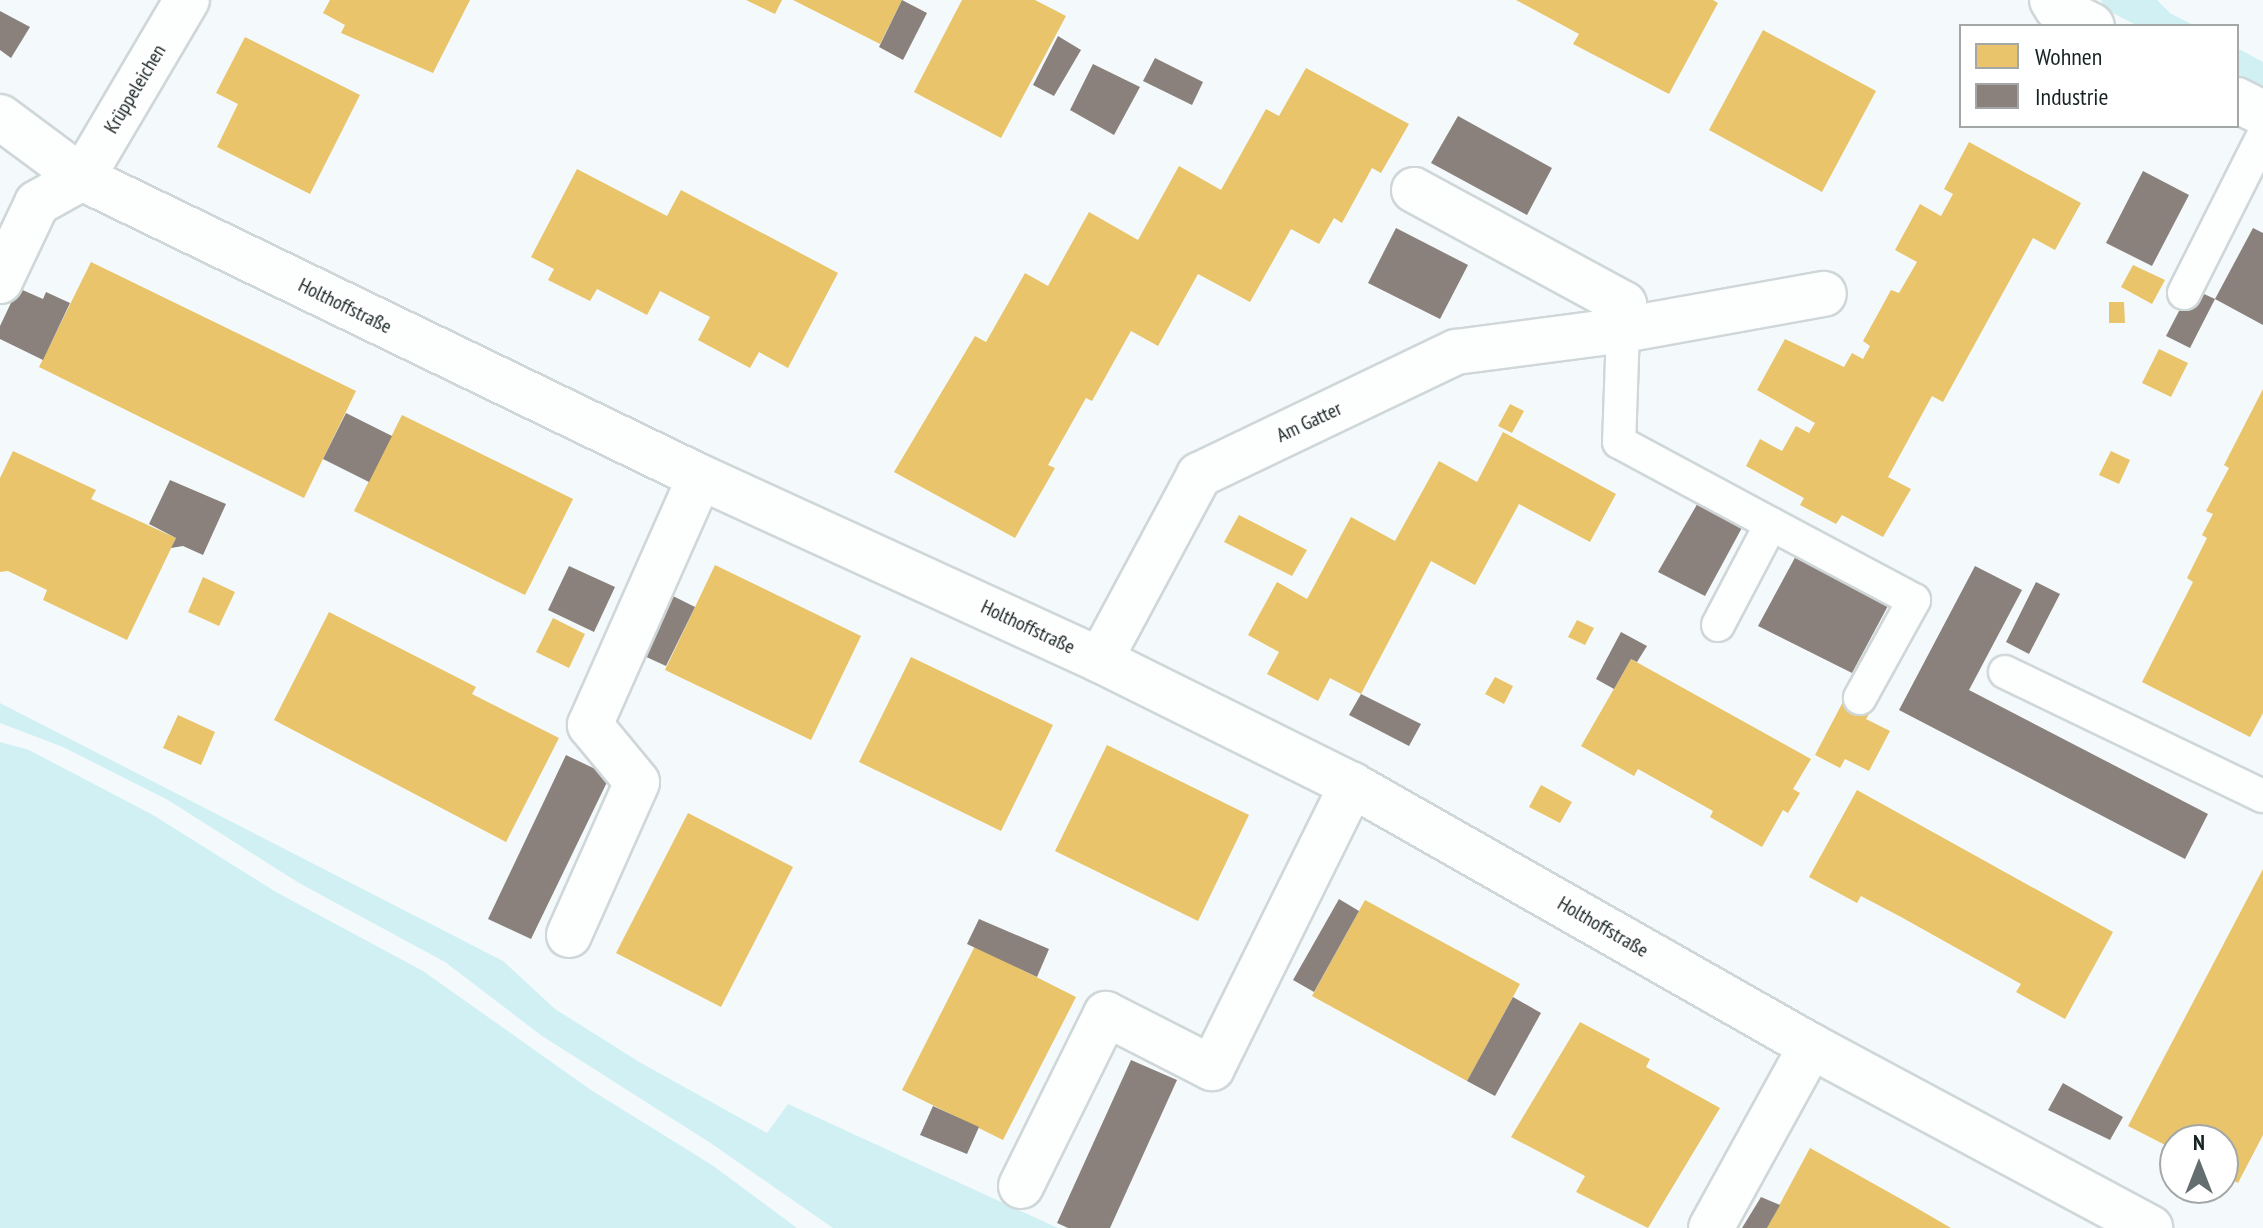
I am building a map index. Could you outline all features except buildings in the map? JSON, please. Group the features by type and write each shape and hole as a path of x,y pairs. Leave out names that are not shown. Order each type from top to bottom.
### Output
{"street":[{"name":"Krüppeleichen","path":"82,178 187,0"},
{"path":"2052,0 2057,8 2088,24"},
{"path":"2239,101 2263,113"},
{"name":"Holthoffstraße","path":"0,117 82,178 700,477 1100,660 1352,785 1811,1046 2150,1228"},
{"path":"0,281 37,203 82,178"},
{"path":"1414,190 1624,304 1623,330"},
{"name":"Am Gatter","path":"1100,660 1199,475 1456,352 1623,330 1824,294"},
{"path":"569,935 637,782 590,725 700,477"},
{"path":"1021,1186 1106,1014 1212,1068 1352,785"},
{"path":"1711,1228 1811,1046"}],"lane":[{"path":"2184,293 2263,136"},
{"path":"1623,330 1619,442 1914,600 1860,698"},
{"path":"1718,625 1771,524"},
{"path":"2005,672 2263,796"}],"shaded area":[{"path":"2101,0 2157,0 2170,13 2191,24 2134,24 2105,9"},
{"path":"2239,49 2263,62 2263,91 2239,78"},
{"path":"0,703 503,961 555,1009 641,1063 767,1133 788,1104 1058,1228 833,1228 709,1142 542,1036 445,962 299,883 168,800 63,747 0,723"},
{"path":"0,742 29,750 153,815 276,892 423,971 591,1090 712,1165 797,1228 0,1228"}]}
